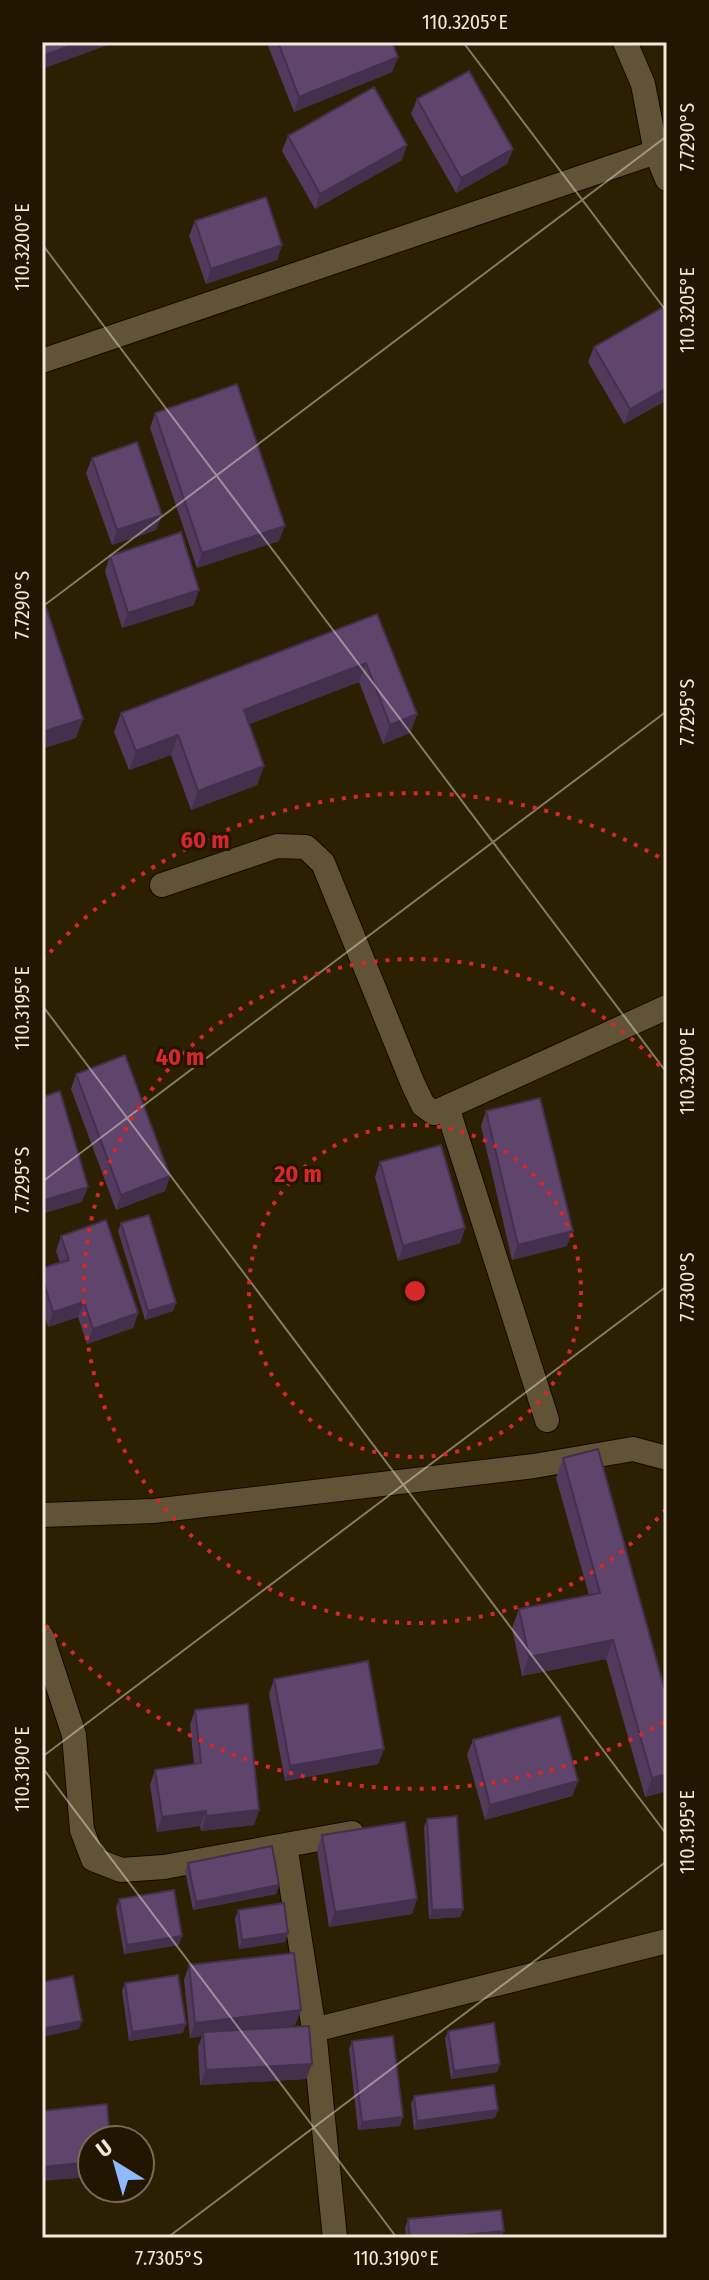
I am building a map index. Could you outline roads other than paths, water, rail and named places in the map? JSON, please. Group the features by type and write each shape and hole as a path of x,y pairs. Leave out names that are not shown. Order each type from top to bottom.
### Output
{"street":[{"path":"625,42 643,84 656,152 667,179"},
{"path":"42,361 656,152"},
{"path":"162,885 277,846 306,847 323,863 423,1105 434,1113 448,1110 667,1007"},
{"path":"448,1110 547,1420"},
{"path":"42,1515 153,1511 534,1466 633,1449 667,1437"},
{"path":"633,1449 667,1458"},
{"path":"42,1637 74,1735 82,1830 93,1859 121,1870 164,1867 379,1828"},
{"path":"285,1845 314,2030 335,2238"},
{"path":"314,2030 667,1941"}]}
